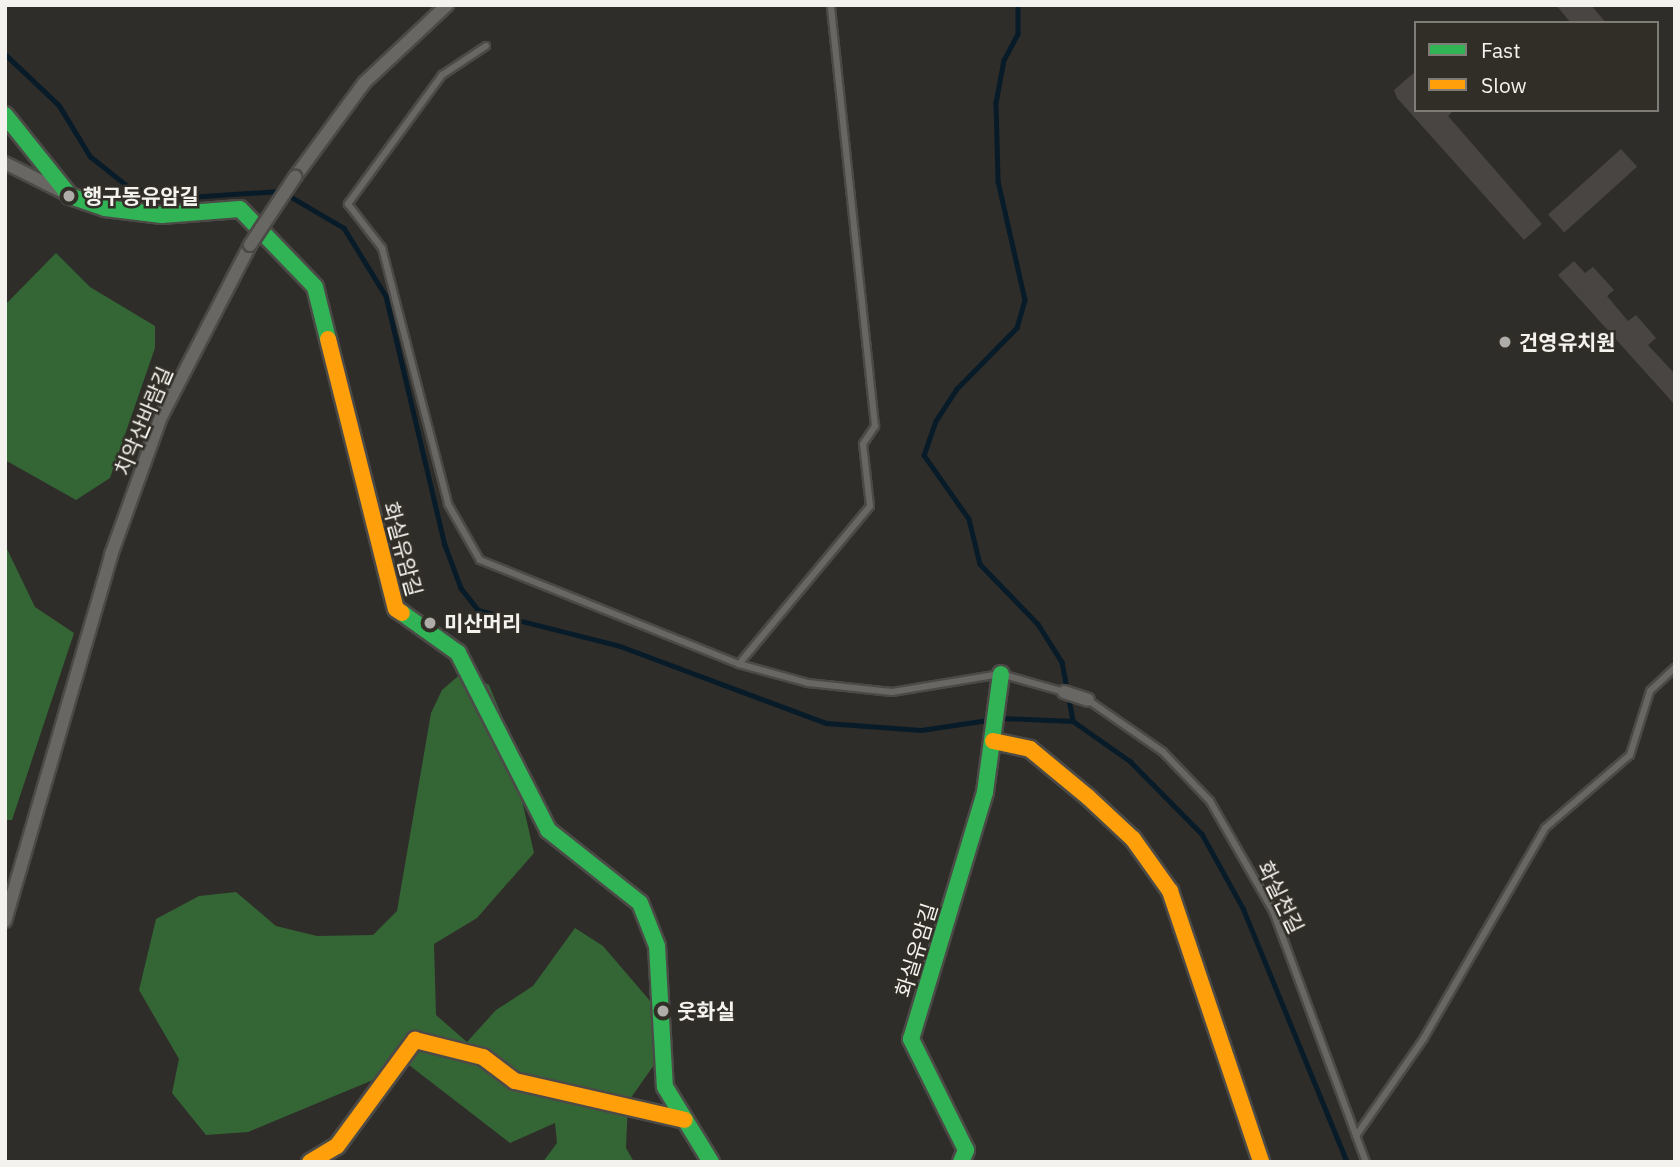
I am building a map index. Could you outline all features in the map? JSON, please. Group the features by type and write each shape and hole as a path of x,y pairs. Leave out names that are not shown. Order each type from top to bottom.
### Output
{"street":[{"name":"치악산바람길","path":"5,921 111,555 161,416 250,245 295,177 364,83 447,5"},
{"path":"5,115 70,196"},
{"name":"화실유암길","path":"5,163 70,196 105,208 162,215 240,209 315,287 396,609 458,653 548,830 640,902 657,946 665,1087 711,1162"},
{"name":"화실유암길","path":"961,1162 966,1150 911,1039 985,792 1001,680"},
{"path":"1064,692 1088,700"},
{"path":"993,741 1030,749 1088,797 1133,839 1170,891 1261,1162"},
{"path":"310,1162 337,1146 415,1040 483,1057 515,1081 685,1120"}],"lane":[{"path":"739,664 870,506 863,444 875,426 831,5"},
{"path":"486,46 442,75 348,204 382,248 448,504 480,561 739,664 808,683 892,692 1001,680 1064,692"},
{"path":"1356,1136 1424,1038 1545,828 1630,755 1650,691 1675,668"},
{"name":"화실천길","path":"1088,700 1163,752 1210,801 1273,911 1366,1162"}],"green space":[{"path":"56,253 90,287 155,326 155,348 110,478 76,500 5,460 5,305"},
{"path":"5,545 35,607 74,633 12,820 5,820"},
{"path":"464,671 489,685 504,721 534,853 477,918 434,944 436,1015 467,1042 496,1010 533,986 575,928 603,946 657,1009 663,1052 628,1102 626,1148 634,1162 543,1162 557,1143 555,1123 510,1143 409,1065 248,1132 206,1135 172,1093 179,1059 139,990 156,919 199,896 236,892 276,926 317,936 373,935 397,911 431,713 442,690"}],"building":[{"path":"1556,5 1591,5 1604,21 1569,21"},
{"path":"1414,73 1414,112 1452,112 1448,116 1542,224 1524,240 1397,98 1394,90"},
{"path":"1621,149 1637,167 1564,232 1548,215"},
{"path":"1574,261 1585,273 1593,267 1614,290 1607,296 1628,321 1636,315 1656,338 1648,345 1675,374 1675,405 1558,275"}],"waterway":[{"path":"1018,5 1018,34 1004,60 996,103 998,181 1025,300 1017,328 957,389 936,421 924,455 969,519 980,564 1038,624 1062,662 1073,720"},
{"path":"5,54 59,105 90,156 130,188 188,197 281,191 344,228 386,296 445,545 461,588 478,610 620,646 826,723 921,730 989,720"},
{"path":"1002,718 1073,721 1130,761 1202,834 1243,908 1347,1162"}],"traffic: fast":[{"path":"5,115 70,196 105,208 162,215 240,209 315,287 328,339"},
{"path":"402,613 458,653 548,830 640,903 657,946 665,1087 711,1162"},
{"path":"961,1162 966,1150 911,1039 985,792 1001,674"}],"traffic: slow":[{"path":"328,339 396,609 402,613"},
{"path":"993,741 1030,749 1088,797 1133,839 1170,891 1261,1162"},
{"path":"310,1162 337,1146 415,1040 483,1057 515,1081 685,1120"}],"place":[{"name":"행구동유암길","path":"69,196"},
{"name":"건영유치원","path":"1505,342"},
{"name":"미산머리","path":"430,623"},
{"name":"웃화실","path":"663,1011"}]}
